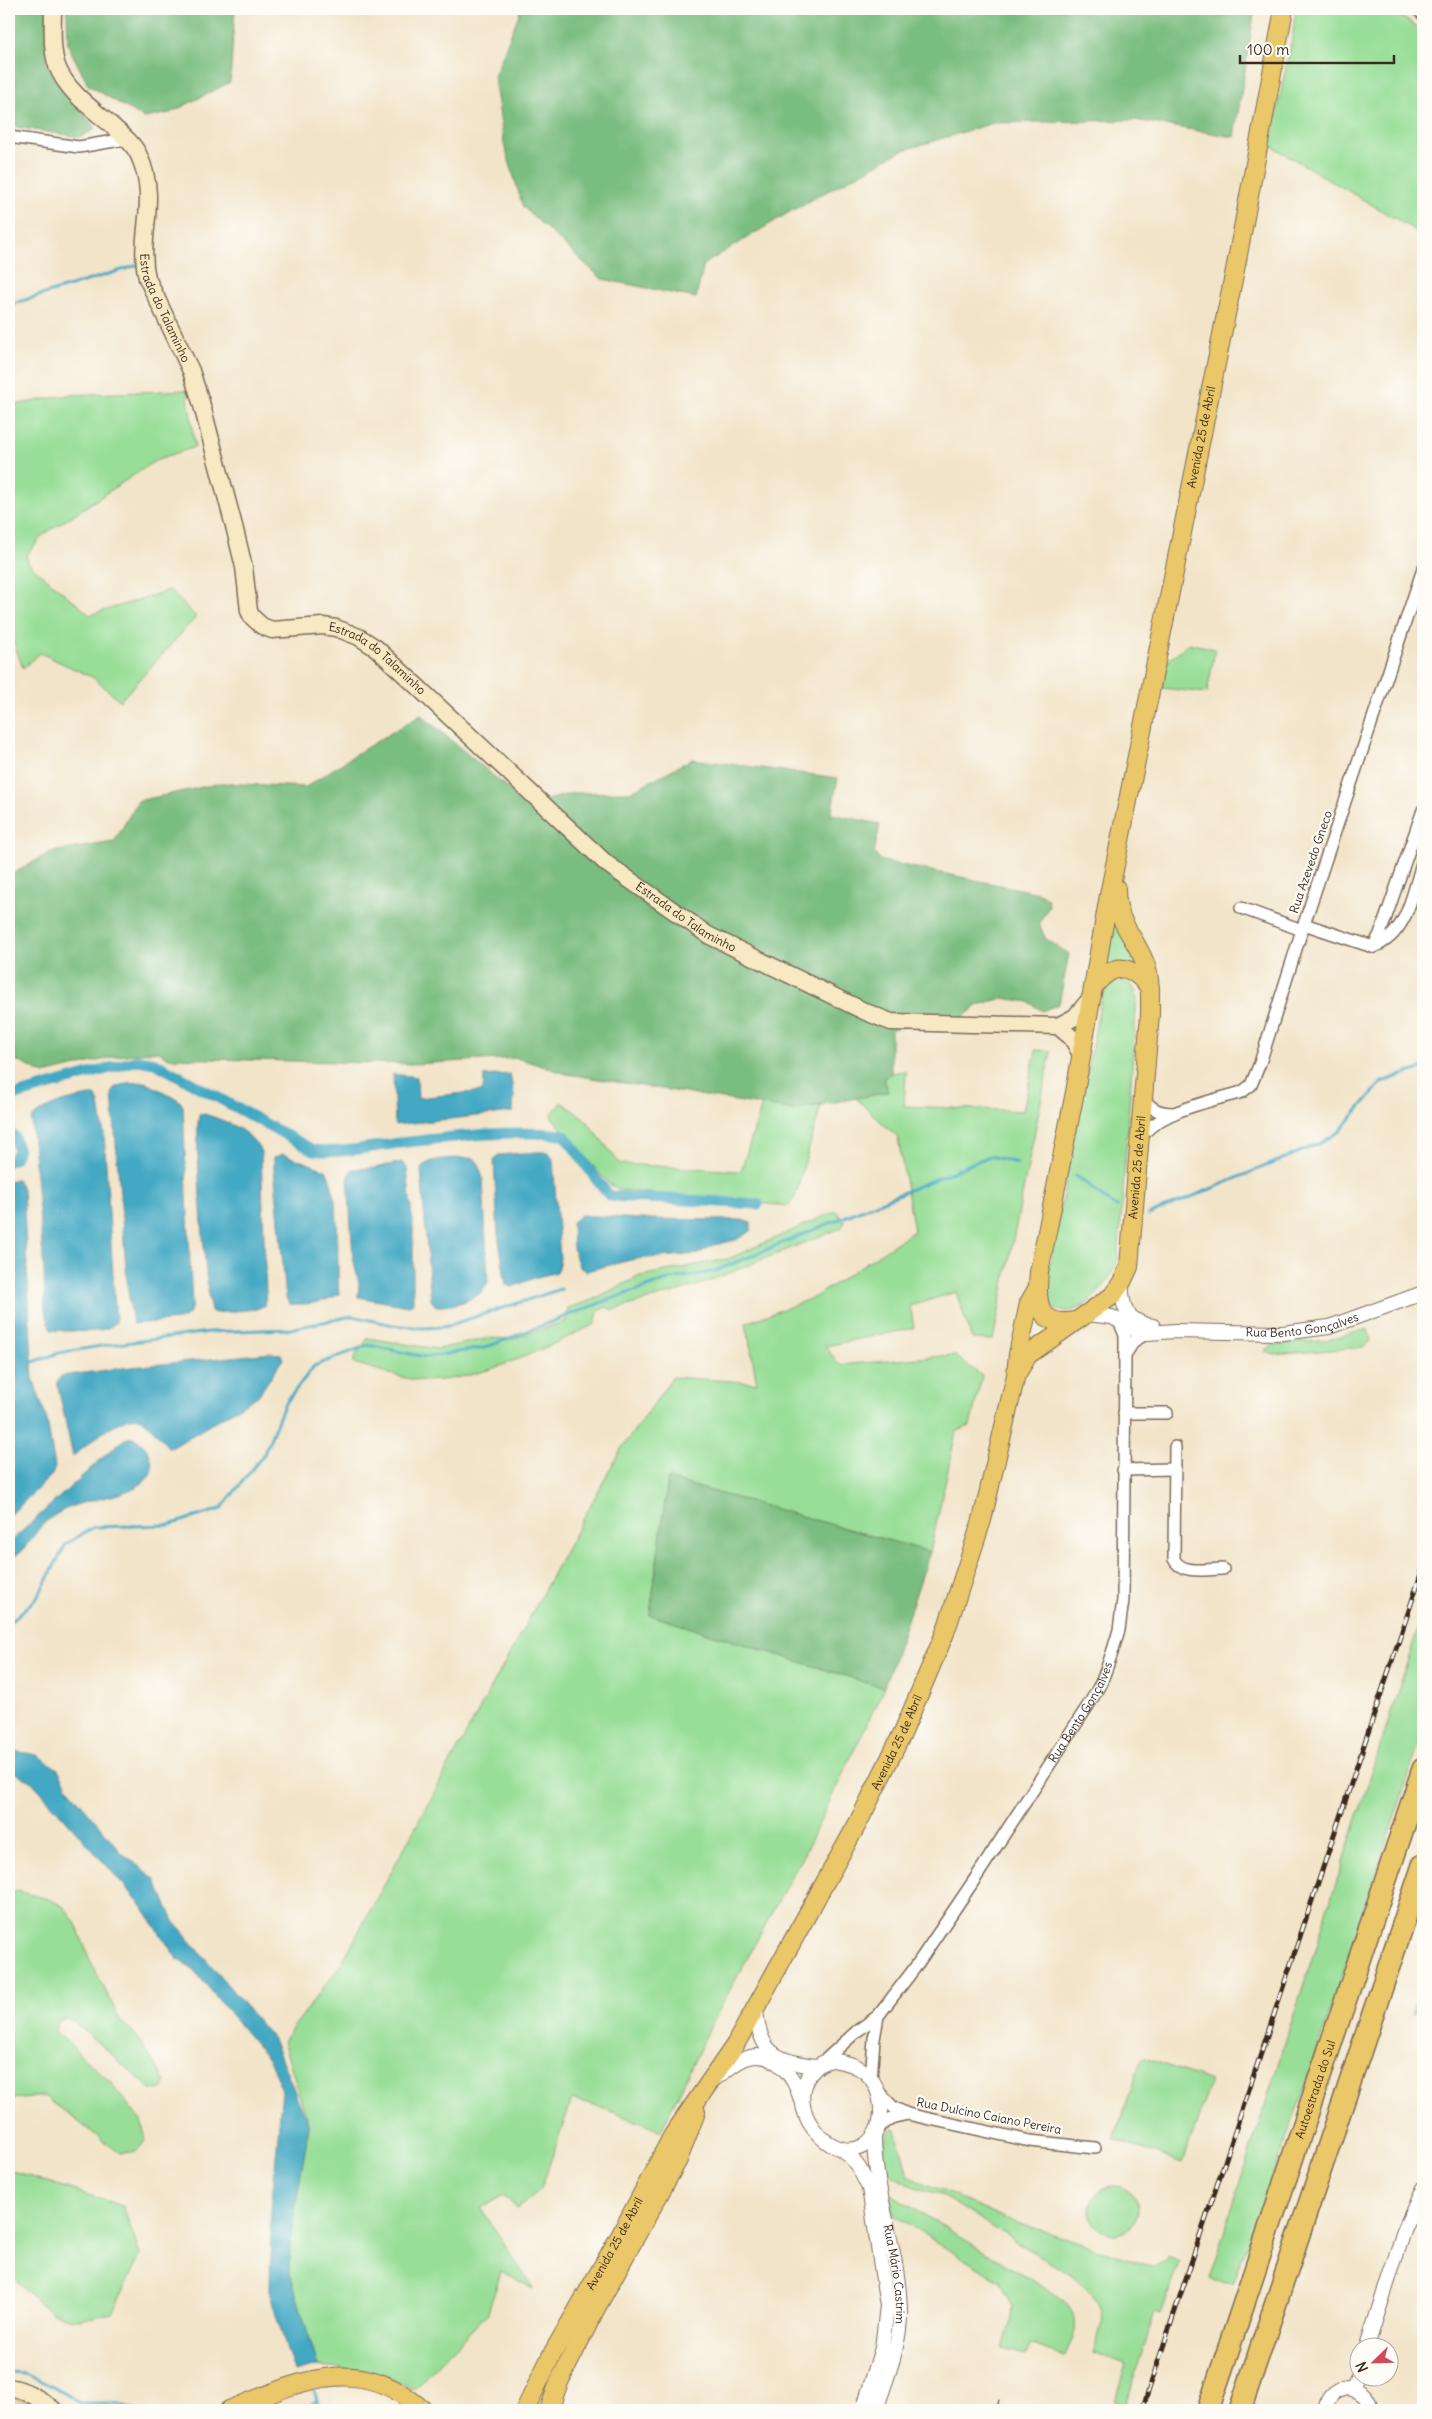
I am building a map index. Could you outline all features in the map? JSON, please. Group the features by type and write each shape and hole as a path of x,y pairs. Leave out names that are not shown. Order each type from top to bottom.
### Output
{"highway":[{"name":"Autoestrada do Sul","path":"1208,2410 1423,1769"},
{"path":"1240,2410 1423,1865"}],"main road":[{"name":"Estrada do Talaminho","path":"53,9 53,44 57,65 68,86 126,139 140,156 147,179 150,206 144,265 147,278 188,364 201,402 244,568 249,611 259,624 272,630 318,626 336,628 359,637 376,648 606,864 708,935 836,999 891,1022 1058,1026"},
{"name":"Avenida 25 de Abril","path":"1081,1318 1060,1323 1044,1314 1039,1305 1037,1288 1093,992 1109,895 1117,864 1237,260 1284,9"},
{"name":"Avenida 25 de Abril","path":"1016,1375 1028,1355 1112,1296 1122,1282 1129,1267 1150,1014 1150,988 1144,962 1120,917 1116,896 1117,864"},
{"path":"1081,1054 1072,1038 1058,1026 1076,1017 1102,976 1114,969 1131,970 1139,975 1150,988"},
{"name":"Avenida 25 de Abril","path":"525,2410 552,2356 620,2236 673,2135 735,2045 756,2008 863,1813 925,1684 948,1624 982,1520 1016,1375 1018,1354 1029,1303 1037,1288"},
{"name":"Avenida 25 de Abril","path":"549,2410 559,2382 595,2310 678,2160 708,2082"},
{"path":"229,2410 292,2384 324,2376 353,2376 377,2382 401,2393 423,2410"},
{"path":"9,2387 21,2389 40,2399 54,2410"}],"street":[{"path":"1417,9 1423,14"},
{"path":"9,137 79,147 126,139"},
{"name":"Rua Azevedo Gneco","path":"1140,1140 1151,1126 1174,1114 1242,1092 1251,1085 1260,1063 1303,927 1419,596 1423,574"},
{"path":"1373,947 1380,934 1423,810"},
{"path":"1241,908 1373,947 1386,942 1401,927 1423,860"},
{"path":"1144,1093 1146,1101 1153,1108 1163,1113 1174,1114"},
{"path":"1122,1282 1122,1298 1126,1312 1142,1324 1175,1330"},
{"name":"Rua Bento Gonçalves","path":"1175,1330 1283,1333 1329,1327 1423,1293"},
{"path":"1081,1318 1112,1317 1135,1330 1148,1333 1175,1330"},
{"name":"Rua Bento Gonçalves","path":"820,2064 857,2031 878,2016 977,1876 1102,1681 1119,1630 1122,1600 1125,1335 1119,1321"},
{"path":"1125,1355 1134,1341 1148,1333"},
{"path":"1124,1413 1167,1413"},
{"path":"1175,1447 1174,1554 1177,1565 1184,1569 1223,1569"},
{"path":"1123,1470 1175,1469"},
{"path":"708,2082 727,2072 736,2063 750,2057 761,2057 778,2063 787,2071 798,2088 806,2118 813,2128 840,2148 858,2148 877,2131 879,2098 873,2083 860,2068 833,2060 820,2064 797,2064 784,2060 767,2048 757,2028 756,2008"},
{"name":"Rua Bento Gonçalves","path":"873,2083 874,2039 878,2016"},
{"path":"802,2103 802,2087 820,2064"},
{"name":"Rua Dulcino Caiano Pereira","path":"873,2083 893,2106 907,2114 1030,2141 1095,2148"},
{"name":"Rua Dulcino Caiano Pereira","path":"877,2131 892,2118 907,2114"},
{"name":"Rua Mário Castrim","path":"876,2410 896,2350 900,2314 899,2292 876,2162 877,2131"},
{"name":"Rua Mário Castrim","path":"840,2148 850,2156 859,2168 869,2188 887,2306 882,2348 862,2410"},
{"path":"1370,2336 1404,2231 1423,2188"},
{"path":"1325,2410 1327,2402 1333,2394 1342,2389 1353,2389 1363,2394 1372,2408"}],"green space":[{"path":"9,9 49,9 46,62 54,77 93,125 94,130 80,137 9,126"},
{"path":"67,9 235,9 230,82 170,113 144,118 88,85 68,45"},
{"path":"521,9 1255,9 1234,137 1135,120 993,123 901,151 793,210 704,264 696,298 602,279 523,207 504,144 494,77"},
{"path":"1296,9 1388,9 1423,30 1423,235 1270,145 1292,39"},
{"path":"187,390 195,447 158,459 43,535 26,556 29,564 90,615 170,590 196,617 120,701 94,678 40,653 23,668 9,630 9,406 68,395"},
{"path":"1188,643 1215,649 1207,693 1162,688 1167,662"},
{"path":"421,715 528,805 573,793 630,792 692,759 838,778 831,814 880,824 874,853 882,861 1039,893 1047,898 1049,906 1039,923 1045,938 1069,954 1059,1004 1042,1011 1029,1002 1003,998 978,1005 963,1017 891,1029 891,1073 884,1078 888,1092 793,1110 567,1074 517,1058 414,1064 169,1058 157,1051 118,1056 44,1074 9,1057 9,876 51,852 114,842 138,801 221,783 306,787"},
{"path":"1112,911 1141,963 1102,970"},
{"path":"1117,981 1130,985 1135,990 1137,997 1118,1259 1108,1280 1092,1299 1082,1307 1072,1311 1060,1311 1049,1306 1044,1293 1102,995 1105,988"},
{"path":"1036,1050 1051,1051 993,1340 972,1339 956,1292 910,1306 914,1328 825,1346 840,1365 954,1355 982,1376 970,1426 956,1432 930,1552 668,1479 650,1615 884,1688 809,1844 711,2025 661,2131 592,2104 572,2099 541,2189 517,2209 504,2195 481,2208 533,2289 501,2271 488,2313 414,2389 374,2371 318,2366 290,2274 291,2233 309,2126 283,2041 340,1966 621,1449 673,1377 757,1383 746,1323 815,1297 914,1231 898,1138 856,1098 888,1092 884,1078 891,1073 906,1071 904,1106 1023,1111"},
{"path":"561,1102 585,1119 620,1164 741,1171 762,1105 793,1110 821,1105 795,1197 788,1206 620,1190 609,1184 551,1116"},
{"path":"836,1211 845,1222 841,1228 699,1285 613,1310 606,1307 598,1311 595,1324 532,1353 484,1371 461,1377 417,1380 354,1363 354,1358 368,1338 437,1349 490,1338 513,1339 566,1321 568,1308 592,1300 640,1276 728,1259"},
{"path":"1368,1329 1371,1341 1364,1347 1274,1355 1265,1351 1273,1345 1328,1340"},
{"path":"668,1479 930,1552 884,1688 650,1615"},
{"path":"1423,1613 1423,1732 1304,2090 1233,2283 1209,2279"},
{"path":"16,1891 49,1899 64,1907 76,1924 89,1958 121,2022 134,2033 166,2081 162,2090 151,2089 73,2021 65,2018 57,2022 55,2031 112,2084 141,2121 146,2140 136,2152 120,2153 44,2096 9,2099 9,1895"},
{"path":"1423,1970 1423,1999 1412,2015"},
{"path":"1142,2057 1211,2081 1183,2163 1114,2139"},
{"path":"892,2129 896,2130 908,2176 1010,2220 1153,2267 1166,2261 1168,2256 1179,2261 1161,2315 1155,2313 1125,2404 1115,2401 1126,2364 1093,2353 1101,2326 1101,2316 1100,2308 1090,2292 1069,2274 939,2194 911,2185 894,2176 884,2160 883,2150 886,2138"},
{"path":"9,2170 123,2206 140,2255 112,2313 81,2319 59,2315 40,2304 9,2272"},
{"path":"1109,2186 1119,2186 1131,2193 1138,2205 1138,2215 1131,2227 1119,2234 1109,2234 1101,2230 1094,2223 1090,2215 1090,2205 1094,2197 1101,2190"},
{"path":"888,2193 1061,2298 1075,2319 1074,2332 1065,2357 1030,2344 1026,2355 1003,2349 1011,2319 1012,2306 1001,2282 894,2215"}],"sand":[{"path":"9,2396 27,2401 39,2410 9,2410"}],"water":[{"path":"393,1074 417,1077 418,1098 483,1091 484,1076 510,1074 514,1095 513,1112 395,1125"},
{"path":"145,1082 179,1100 183,1106 192,1305 189,1315 179,1320 133,1324 128,1292 112,1095 114,1088 126,1083"},
{"path":"95,1095 99,1103 104,1134 116,1322 103,1330 51,1330 45,1310 44,1269 31,1119 53,1105"},
{"path":"200,1113 235,1126 257,1144 261,1152 266,1294 264,1306 256,1309 215,1313 211,1311 202,1230 198,1170 198,1124"},
{"path":"548,1152 553,1159 560,1259 557,1272 534,1278 512,1287 506,1285 498,1234 494,1161 498,1155"},
{"path":"283,1154 326,1170 334,1197 339,1294 309,1304 289,1304 286,1298 274,1168 274,1157"},
{"path":"474,1158 479,1164 483,1179 488,1282 480,1293 466,1301 436,1306 431,1300 421,1169 425,1165 438,1160"},
{"path":"402,1162 407,1168 413,1227 413,1303 407,1306 358,1297 359,1284 353,1258 348,1179 352,1169 374,1168"},
{"path":"17,1179 23,1190 33,1378 47,1420 55,1467 52,1475 9,1516 9,1181"},
{"path":"581,1215 641,1219 742,1220 751,1223 751,1231 736,1240 714,1245 698,1254 635,1259 586,1271 579,1267 573,1248 572,1222"},
{"path":"270,1353 281,1354 283,1359 258,1396 173,1447 169,1448 151,1427 142,1420 131,1418 104,1432 73,1457 57,1382 61,1376"},
{"path":"133,1437 146,1449 152,1464 150,1474 144,1482 122,1493 76,1505 58,1513 40,1527 16,1556 9,1559 9,1543 113,1448 125,1439"},
{"path":"9,1750 37,1755 58,1769 69,1789 122,1853 155,1879 174,1921 273,2039 309,2126 291,2233 290,2274 318,2366 294,2372 270,2295 271,2211 282,2090 269,2060 192,1968 177,1959 139,1902 32,1782 9,1771"}],"waterway":[{"path":"9,305 138,265"},
{"path":"9,1097 138,1060 155,1063 313,1150 346,1151 440,1138 482,1135 523,1133 564,1135 610,1196 758,1204"},
{"path":"1148,1215 1321,1143 1340,1131 1382,1082 1423,1068"},
{"path":"9,1132 14,1136 18,1150 14,1159 9,1161"},
{"path":"9,1623 37,1598 66,1544 94,1527 169,1525 221,1509 264,1454 284,1405 314,1366 368,1345 426,1357 484,1348 608,1300 671,1279 713,1272 990,1156 1017,1163"},
{"path":"1075,1176 1117,1207"},
{"path":"33,1362 59,1353 101,1346 209,1332 290,1329 352,1316 393,1325 422,1328 444,1327 561,1289"},
{"path":"9,2373 25,2374 54,2387 82,2404 120,2404 135,2410"},
{"path":"313,2387 320,2410"},
{"path":"305,2410 317,2400"}],"tram line":[{"path":"996,2410 999,2400"}],"railway":[{"path":"1142,2410 1423,1568"}]}
